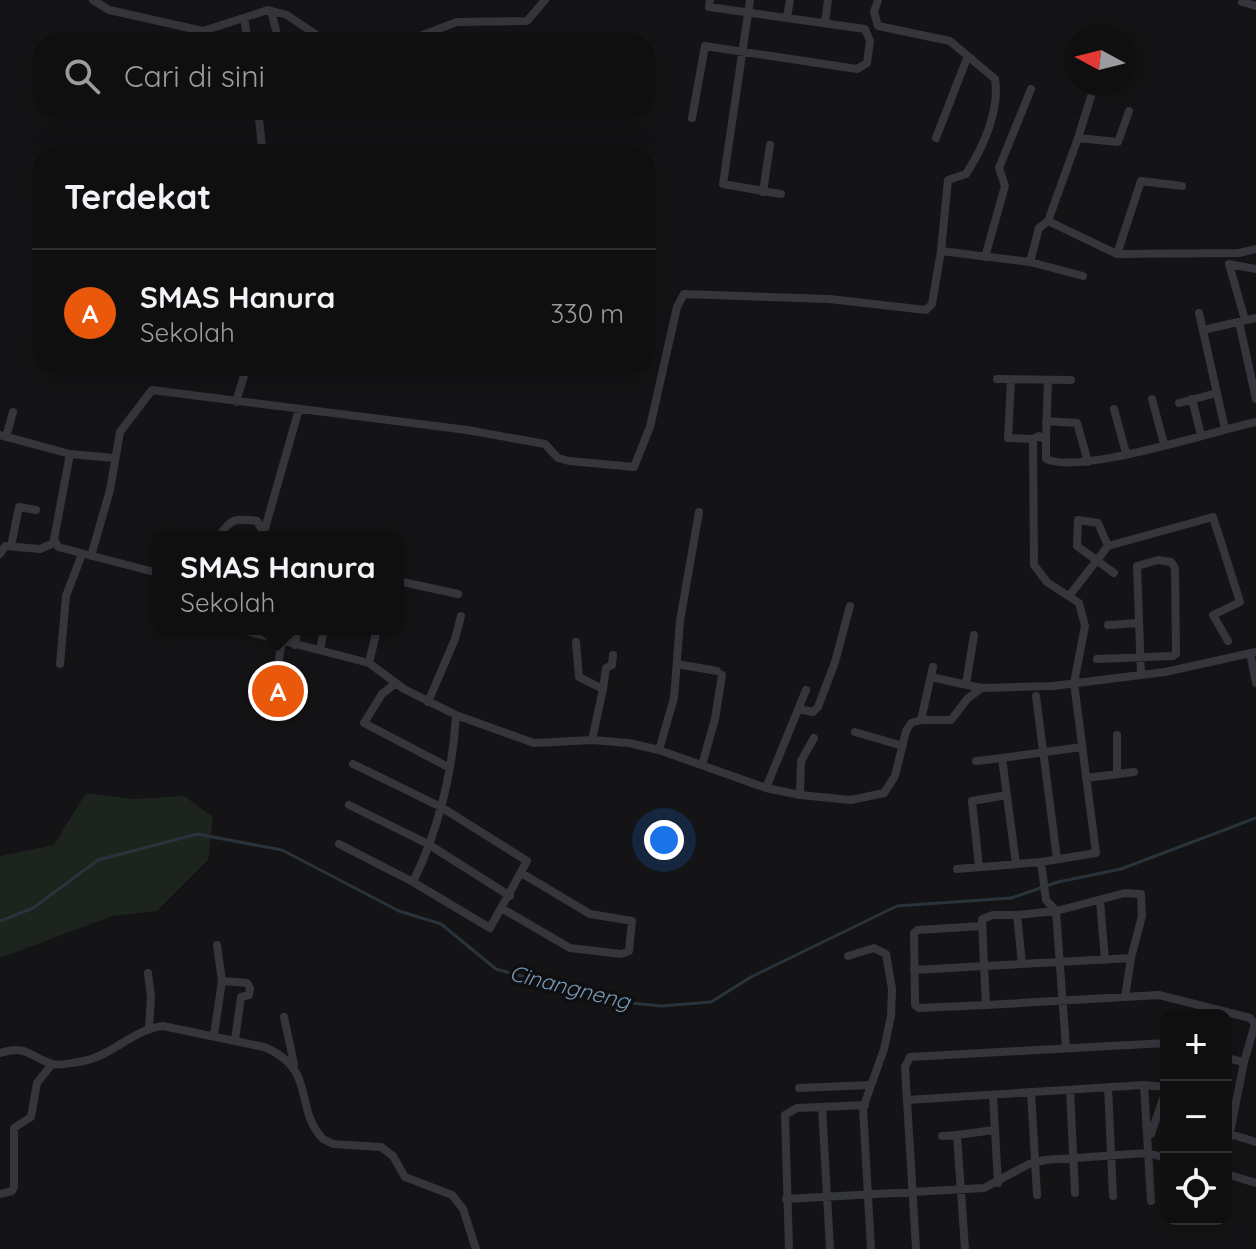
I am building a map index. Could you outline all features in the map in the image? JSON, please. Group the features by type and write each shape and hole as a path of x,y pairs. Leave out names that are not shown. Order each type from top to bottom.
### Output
{"street":[{"path":"93,0 109,10 203,31 271,11 287,15 312,32"},
{"path":"430,32 457,22 527,21 545,0"},
{"path":"692,118 705,46 863,68 867,63 869,34 857,26 709,7 710,0"},
{"path":"750,0 723,184 781,194"},
{"path":"787,17 790,0"},
{"path":"825,22 828,0"},
{"path":"60,664 66,596 87,555 110,490 120,432 152,390 467,430 545,444 558,458 569,461 634,467 650,427 677,307 684,294 829,299 926,310 932,304 941,251 948,180 968,172 985,134 995,101 993,74 967,58 950,41 878,26 874,12 878,0"},
{"path":"1242,2 1256,6"},
{"path":"271,11 276,32"},
{"path":"244,18 246,32"},
{"path":"936,138 967,58"},
{"path":"985,257 1005,186 999,168 1031,89"},
{"path":"1030,262 1041,225 1048,221 1091,96"},
{"path":"1078,138 1118,142 1129,111"},
{"path":"259,120 262,144"},
{"path":"763,192 770,145"},
{"path":"1117,254 1141,181 1182,186"},
{"path":"1048,221 1117,254 1239,253 1256,249"},
{"path":"941,251 1030,262 1083,276"},
{"path":"1256,269 1229,264 1256,399"},
{"path":"1199,313 1225,429"},
{"path":"1203,330 1256,318"},
{"path":"236,402 244,376"},
{"path":"997,379 1071,380"},
{"path":"1011,380 1008,438 1033,439 1039,436 1046,440"},
{"path":"1048,380 1046,459 1088,462 1256,422"},
{"path":"1179,403 1217,393"},
{"path":"1152,399 1164,444"},
{"path":"1192,399 1201,435"},
{"path":"265,531 299,409"},
{"path":"1114,409 1126,453"},
{"path":"13,412 3,436 70,454 114,458"},
{"path":"1046,421 1077,423 1088,462"},
{"path":"957,869 1041,862 1096,853 1074,683 1085,626 1079,603 1047,582 1034,565 1033,439"},
{"path":"54,543 70,454"},
{"path":"36,510 18,508 3,548 40,549 54,543 152,571"},
{"path":"659,750 672,709 680,621 699,512"},
{"path":"1069,596 1108,546 1213,517 1245,601 1213,615 1228,641"},
{"path":"223,531 228,522 236,518 257,521 262,531"},
{"path":"1108,546 1098,523 1078,520 1077,546 1114,573"},
{"path":"1097,659 1141,657 1176,654 1175,568 1171,562 1158,560 1137,566 1141,657 1141,675"},
{"path":"404,582 458,594"},
{"path":"799,709 813,712 818,707 835,662 850,606"},
{"path":"428,702 455,639 461,616"},
{"path":"1108,625 1139,623"},
{"path":"262,635 369,663 428,702 534,743 592,740 659,750 766,788 851,800 884,793 895,776 907,728 921,720 951,720 971,694 982,688"},
{"path":"295,645 296,635"},
{"path":"320,650 323,635"},
{"path":"369,663 376,635"},
{"path":"966,684 974,635"},
{"path":"277,670 282,642"},
{"path":"576,642 579,677 603,689"},
{"path":"931,677 982,688 1074,683 1199,666 1253,652 1256,683"},
{"path":"592,740 605,669 612,665 613,655"},
{"path":"677,664 720,673 713,730 702,765"},
{"path":"921,720 933,667"},
{"path":"396,683 382,694 364,723 450,768"},
{"path":"766,788 806,690"},
{"path":"1036,696 1057,859"},
{"path":"413,882 441,807 450,768 456,715"},
{"path":"855,732 903,746"},
{"path":"1117,735 1117,774"},
{"path":"800,795 801,761 814,738"},
{"path":"976,761 1082,747"},
{"path":"1002,758 1016,864"},
{"path":"339,844 413,882 490,928 528,866 523,858 441,807 353,764"},
{"path":"1086,778 1134,772"},
{"path":"979,867 972,801 1007,795"},
{"path":"349,805 428,844 510,896"},
{"path":"1041,862 1046,900 1056,911 1066,1048"},
{"path":"503,909 570,948 621,954 629,951 632,921 590,914 523,874"},
{"path":"986,1005 982,919 993,915 1056,911 1125,893 1141,894 1142,916 1125,997"},
{"path":"1100,901 1105,960"},
{"path":"1017,915 1022,964"},
{"path":"982,926 918,930 914,933 915,1005 919,1008 1168,996 1250,1018 1255,1024 1232,1099"},
{"path":"214,1035 222,981 217,945"},
{"path":"848,956 874,948 886,954 888,961 891,1016 884,1049 865,1105 871,1249"},
{"path":"914,970 1131,958"},
{"path":"148,973 151,997 149,1027"},
{"path":"222,981 247,983 250,988 249,995 241,997 235,1040"},
{"path":"284,1017 296,1069 319,1135 333,1144 381,1147 393,1156 405,1177 452,1195 463,1209 476,1249"},
{"path":"0,1053 31,1051 52,1064 100,1056 149,1027 179,1026 278,1052 296,1069"},
{"path":"916,1249 905,1067 910,1057 1160,1043"},
{"path":"1232,1059 1244,1062"},
{"path":"0,1194 7,1194 14,1187 14,1128 31,1117 37,1083 52,1064"},
{"path":"799,1088 871,1085"},
{"path":"907,1100 1144,1085 1160,1087"},
{"path":"1144,1085 1151,1201"},
{"path":"1108,1087 1113,1196"},
{"path":"1070,1090 1075,1193"},
{"path":"1031,1092 1037,1195"},
{"path":"993,1095 998,1183"},
{"path":"789,1249 785,1115 797,1108 865,1105"},
{"path":"1149,1139 1160,1106"},
{"path":"822,1107 830,1249"},
{"path":"942,1136 994,1130"},
{"path":"957,1135 965,1249"},
{"path":"1232,1135 1256,1142"},
{"path":"786,1199 984,1188 1036,1162 1148,1153 1160,1156"},
{"path":"1232,1176 1256,1183"}],"shaded area":[{"path":"86,793 134,799 184,796 213,817 208,860 157,911 112,916 0,958 0,856 54,845"}],"waterway":[{"name":"Cinangneng","path":"0,921 33,908 98,860 197,834 282,850 399,911 441,924 496,969 611,1001 661,1006 711,1002 751,977 897,906 1011,898 1058,882 1121,869 1256,818"}],"place":[{"name":"SMAS Hanura","path":"278,691"}]}
